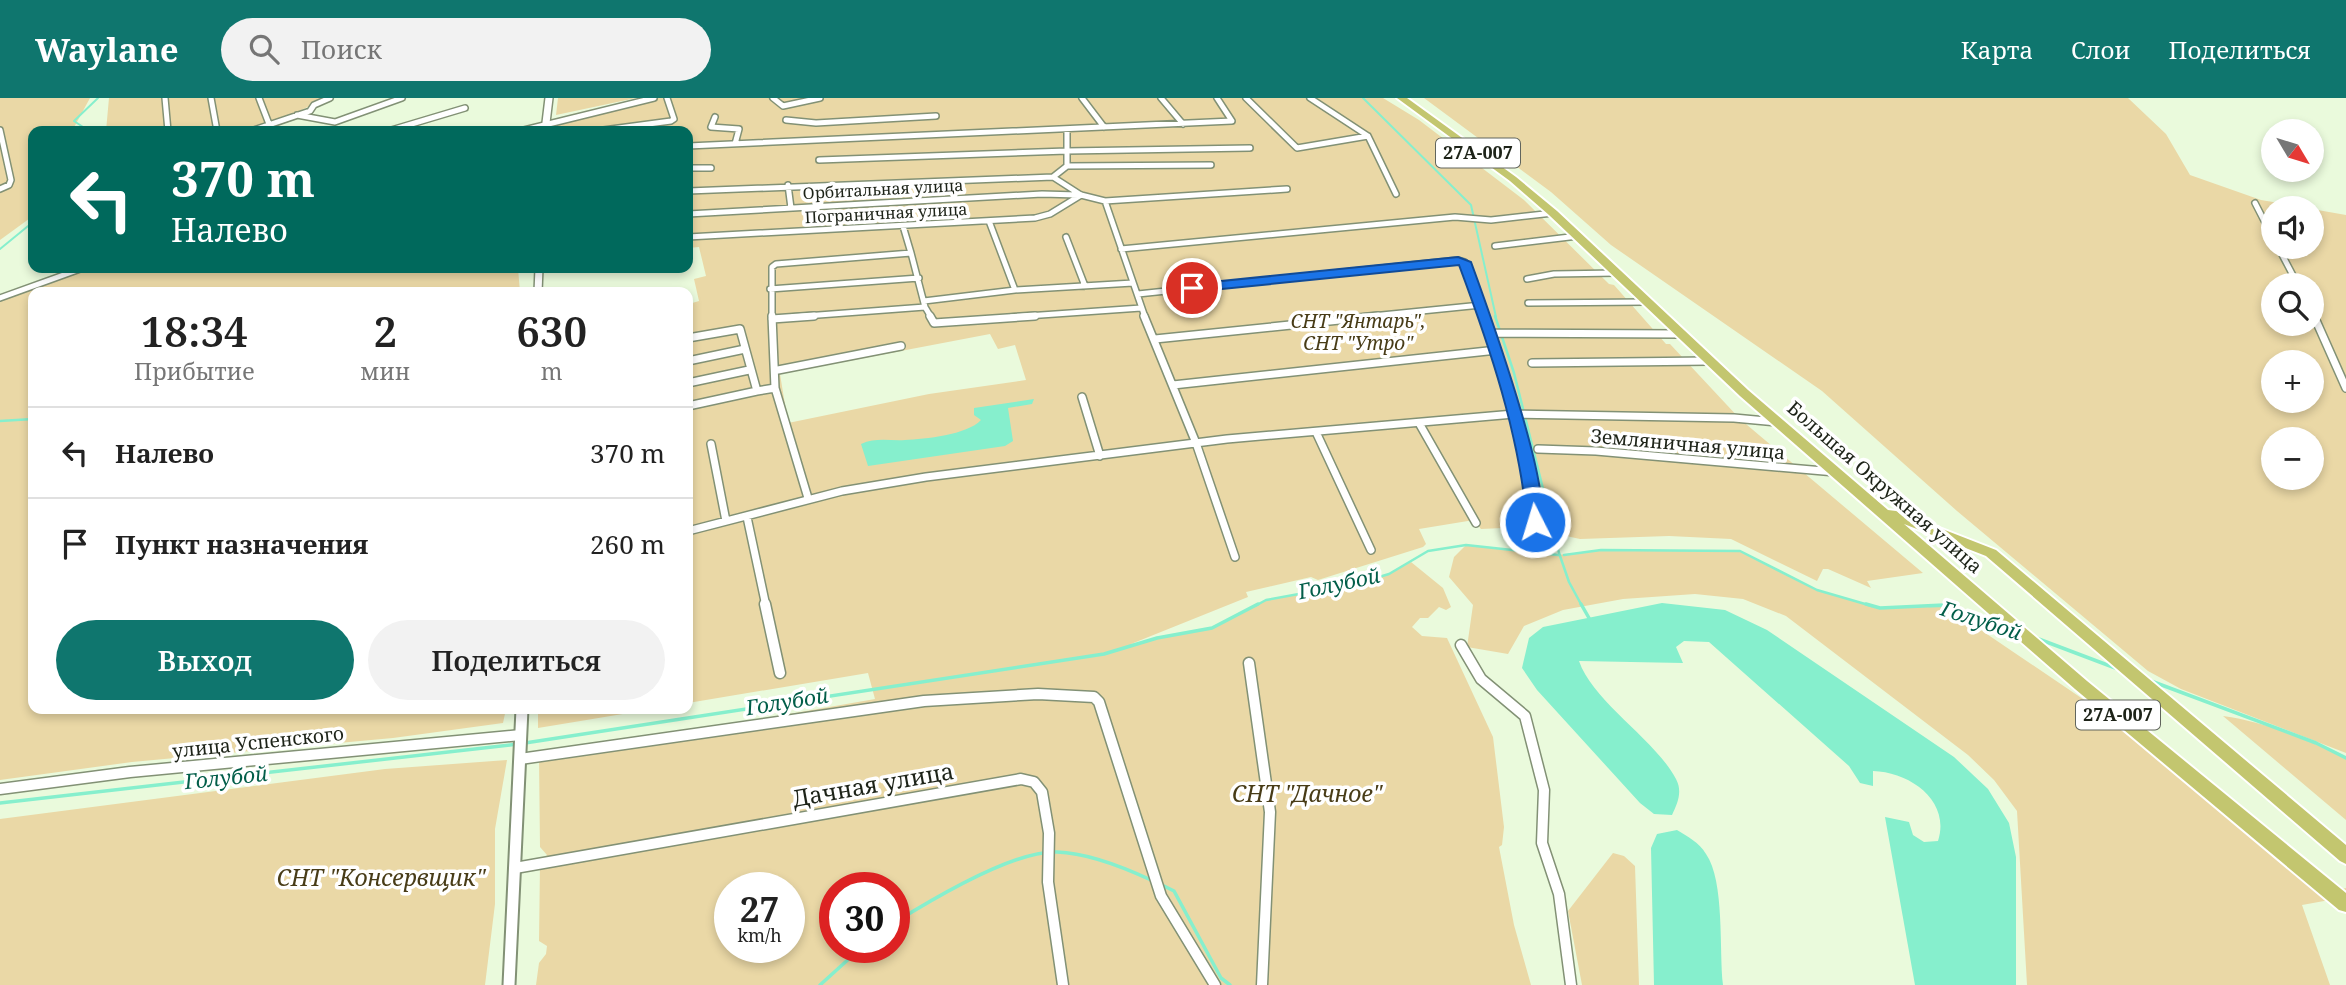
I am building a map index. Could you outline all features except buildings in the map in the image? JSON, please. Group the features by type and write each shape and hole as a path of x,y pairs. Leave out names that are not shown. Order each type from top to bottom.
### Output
{"highway":[{"name":"Большая Окружная улица","path":"1401,98 1513,179 1553,213 1777,422 2092,693 2346,904"},
{"path":"1880,510 1991,553 2346,856"}],"street":[{"path":"165,98 168,126"},
{"path":"211,98 215,126"},
{"path":"259,98 269,124"},
{"path":"307,98 314,105"},
{"path":"264,126 310,111 314,105 330,98"},
{"path":"297,115 335,122 402,98"},
{"path":"545,126 549,98"},
{"path":"552,126 654,98"},
{"path":"634,126 674,119 667,98"},
{"path":"773,98 783,106 820,98"},
{"path":"1082,98 1104,127"},
{"path":"1161,98 1183,124"},
{"path":"693,146 1183,124 1234,119 1217,98"},
{"path":"1246,98 1293,146 1303,148 1368,136"},
{"path":"1310,98 1368,136 1396,194"},
{"path":"405,126 465,108"},
{"path":"786,120 816,123 936,116"},
{"path":"715,117 712,128 739,129 734,144"},
{"path":"816,123 813,125 818,140"},
{"path":"1067,129 1067,166"},
{"path":"0,130 11,180 9,185 0,189"},
{"path":"819,160 1250,148"},
{"path":"1054,177 1067,166 1212,165"},
{"path":"693,168 711,168"},
{"path":"693,191 1054,177 1080,195 1105,201 1287,189"},
{"path":"788,185 791,208"},
{"name":"Орбитальная улица","path":"693,214 1042,194 1080,195"},
{"name":"Пограничная улица","path":"693,237 1035,218 1050,214 1080,195"},
{"path":"1105,201 1141,308 1196,443 1235,557"},
{"path":"2255,203 2261,215"},
{"path":"1121,249 1455,217 1491,220 1553,213"},
{"path":"989,221 1015,290"},
{"path":"904,226 931,321 939,324 1141,308"},
{"path":"1495,246 1578,236"},
{"path":"1066,237 1085,286"},
{"path":"808,498 775,388 778,370 770,289 772,267 783,262 911,253"},
{"path":"1138,294 1458,260 1467,266 1497,350 1531,483 1535,522"},
{"path":"0,296 68,273"},
{"path":"1527,279 1554,274 1616,273"},
{"path":"770,289 919,278"},
{"path":"772,319 925,304 1015,290 1133,283"},
{"path":"1528,303 1646,302"},
{"path":"1155,339 1480,305"},
{"path":"693,337 740,329 757,391"},
{"path":"1491,333 1681,334"},
{"path":"2323,336 2346,388"},
{"path":"778,370 901,346"},
{"path":"693,360 745,349"},
{"path":"1173,385 1497,350"},
{"path":"1532,363 1709,361"},
{"path":"693,382 750,370"},
{"path":"693,405 775,388"},
{"path":"1082,397 1100,456"},
{"path":"693,530 794,505 808,498 926,477 1196,443 1514,414 1734,418 1777,422"},
{"path":"1419,423 1476,523"},
{"path":"1316,432 1371,550"},
{"path":"711,444 726,521"},
{"name":"Земляничная улица","path":"1538,449 1596,451 1836,472"},
{"path":"747,517 780,673"},
{"path":"1461,645 1481,679 1525,716 1544,790 1542,843 1559,894 1571,985"},
{"path":"1249,663 1270,812 1262,985"},
{"path":"520,755 598,751 893,702 1094,696 1099,702 1161,896 1215,985"},
{"path":"509,985 522,714"},
{"name":"улица Успенского","path":"0,789 130,772 521,735"},
{"name":"Дачная улица","path":"514,868 1021,779 1034,782 1042,792 1049,833 1048,882 1063,985"}],"green space":[{"path":"0,98 90,98 75,126 28,126 28,220 0,240"},
{"path":"109,98 328,98 265,126 106,126"},
{"path":"558,98 636,98 556,115"},
{"path":"657,98 1383,98 1419,120 1524,200 1609,284 1614,285 1666,344 1670,344 1740,419 1923,573 1867,581 1871,588 1828,569 1823,569 1817,581 1731,539 1669,536 1580,539 1525,527 1481,529 1474,520 1419,529 1426,544 1423,547 1318,580 1311,577 1246,592 1248,597 1131,644 1212,628 1266,600 1359,583 1389,574 1411,562 1443,588 1451,607 1446,610 1439,607 1428,618 1420,618 1412,627 1422,636 1447,638 1493,737 1504,827 1502,845 1499,847 1514,925 1531,985 536,985 539,963 546,954 547,946 539,941 540,864 547,855 540,847 539,758 875,699 868,673 693,702 693,303 699,301 694,279 706,276 699,247 693,248 693,126 551,126 552,121","holes":["990,334 998,349 1015,345 1026,380 929,394 788,423 780,374"]},
{"path":"1424,98 2128,98 2166,134 2190,175 2261,200 2261,259 2324,259 2324,211 2346,215 2346,753 2181,689 2148,671 1957,511 1822,391 1611,245 1551,192"},
{"path":"70,273 518,273 520,287 32,287"},
{"path":"28,289 28,714 505,714 503,723 393,738 132,762 0,780 0,299"},
{"path":"1466,545 1558,555 1601,550 1740,551 1817,590 1880,608 1944,605 2102,712 2322,894 2346,888 2346,897 2302,905 2330,985 2027,985 2017,811 1994,780 1968,755 1786,616 1743,599 1695,594 1623,599 1563,610 1524,626 1508,654 1467,647 1473,605 1449,577 1454,557"},
{"path":"538,714 623,714 538,728"},
{"path":"2223,716 2286,732 2346,758 2346,820"},
{"name":"СНТ \"Консервщик\"","path":"507,760 495,829 495,904 485,985 0,985 0,819 385,769"},
{"path":"1613,853 1624,856 1635,866 1639,985 1582,985 1568,911"}],"shaded area":[{"path":"1034,399 1032,404 1008,408 1013,441 1005,446 868,466 861,444 883,440 923,439 956,433 981,420 974,415 974,408"},
{"path":"1662,603 1725,610 1767,630 1954,757 1988,789 2009,823 2016,857 2016,985 1915,985 1885,817 1909,822 1913,835 1924,842 1938,841 1939,813 1933,802 1913,783 1887,773 1873,771 1873,786 1860,783 1849,766 1709,642 1684,641 1676,647 1683,663 1579,661 1597,691 1654,749 1676,779 1679,793 1672,815 1654,814 1640,803 1537,690 1522,668 1529,638 1543,627"},
{"path":"1677,830 1700,846 1712,866 1719,898 1723,985 1654,985 1651,848 1657,834"}],"waterway":[{"path":"82,126 74,121 98,98"},
{"path":"1363,98 1471,205 1496,317"},
{"path":"0,249 28,226"},
{"path":"1495,316 1514,373 1559,553 1569,582 1582,606"},
{"path":"0,421 28,419"},
{"name":"Голубой","path":"1255,606 1266,600 1359,583 1389,574 1428,551 1466,545 1558,555"},
{"name":"Голубой","path":"1564,555 1601,550 1740,551 1817,590 1872,606"},
{"name":"Голубой","path":"525,743 1104,654 1157,638 1212,628 1258,604"},
{"path":"1581,604 1589,618"},
{"name":"Голубой","path":"1866,604 1880,608 1944,605 2007,627"},
{"name":"Голубой","path":"1929,606 1946,606"},
{"name":"Голубой","path":"2036,638 2118,669"},
{"name":"Голубой","path":"2151,681 2316,743 2346,758"},
{"name":"Голубой","path":"0,803 518,744"},
{"path":"910,913 973,878 1019,859 1039,854 1057,852 1081,855 1151,880"},
{"path":"1160,884 1174,891 1221,978 1230,985"},
{"path":"820,985 844,963"}],"route":[{"path":"1192,288 1458,260 1465,262 1499,356 1531,483 1535,522"}],"park label":[{"name":"СНТ \"Янтарь\", СНТ \"Утро\"","path":"1358,332"},
{"name":"СНТ \"Дачное\"","path":"1307,794"}]}
